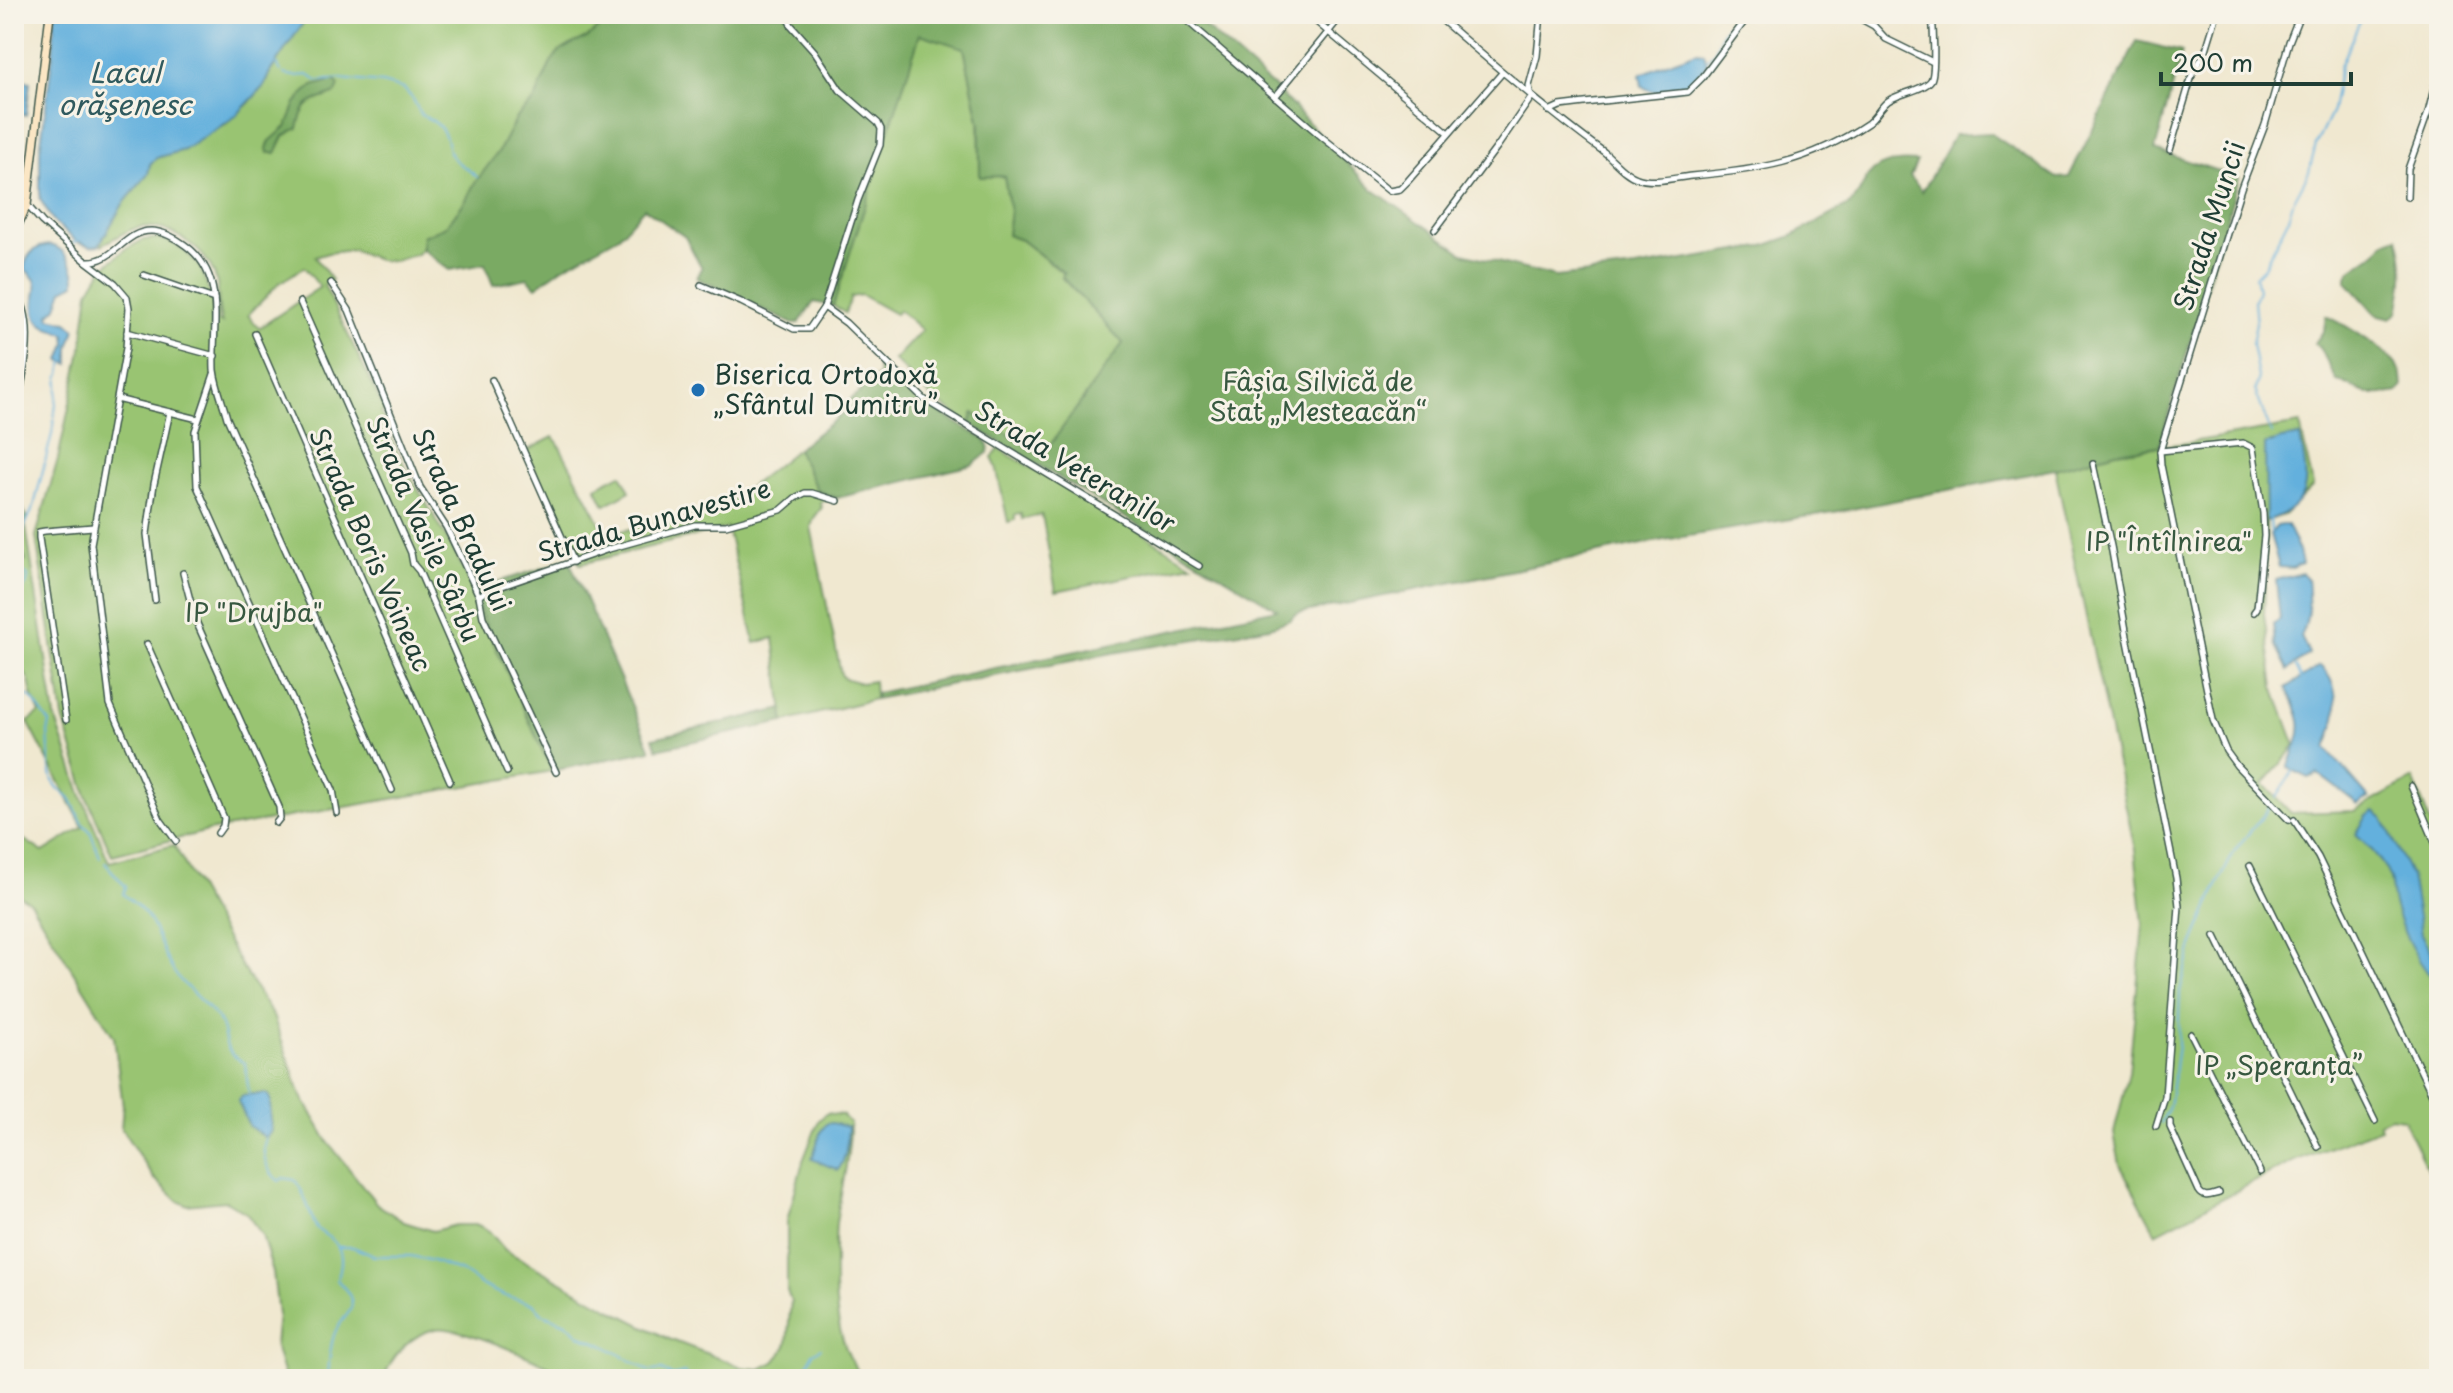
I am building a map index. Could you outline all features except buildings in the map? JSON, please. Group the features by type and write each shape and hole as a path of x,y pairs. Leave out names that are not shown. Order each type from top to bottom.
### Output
{"street":[{"path":"14,234 27,205 50,14"},
{"path":"701,285 799,331 809,329 824,307 858,200 880,145 881,129 840,90 786,14"},
{"path":"1179,14 1389,191 1397,191 1403,186 1502,73"},
{"path":"1307,14 1449,133"},
{"path":"1275,97 1343,14"},
{"path":"1435,14 1531,98 1629,174 1654,180 1786,163 1817,152 1870,122 1884,104 1897,95 1926,86 1931,80 1934,70 1932,14"},
{"path":"1435,230 1531,98 1529,86 1537,56 1541,14"},
{"path":"1549,111 1560,106 1688,92 1750,14"},
{"path":"1852,14 1874,26 1886,39 1933,62"},
{"path":"2170,150 2193,72 2205,53 2217,14"},
{"name":"Strada Muncii","path":"2160,451 2241,188 2265,125 2300,14"},
{"path":"2407,197 2408,169 2428,113 2439,68"},
{"path":"14,206 27,205"},
{"path":"27,205 127,297 127,332 91,544 108,696 160,819 176,841"},
{"path":"86,261 103,260 129,238 153,230 187,246 202,261 212,280 214,373 198,419 195,448 199,493 333,790 337,813"},
{"path":"144,275 214,299"},
{"name":"Strada Bradului","path":"331,283 349,310 420,487 446,527 479,596 483,617 556,772"},
{"path":"14,421 27,339 25,312 16,292"},
{"name":"Strada Vasile Sârbu","path":"300,302 507,772"},
{"name":"Strada Veteranilor","path":"824,307 846,323 925,400 1199,566"},
{"path":"127,332 215,356"},
{"name":"Strada Boris Voineac","path":"255,334 450,781"},
{"path":"214,373 227,418 392,790"},
{"path":"492,380 573,562"},
{"path":"117,399 198,419"},
{"path":"155,600 147,534 170,412"},
{"path":"2254,612 2257,608 2264,536 2253,448 2243,443 2160,451 2216,729 2237,766 2292,820 2318,857 2439,1109"},
{"path":"2093,464 2176,878 2179,906 2165,1097 2156,1126"},
{"name":"Strada Bunavestire","path":"479,596 609,549 695,525 726,525 781,510 805,493 838,501"},
{"path":"66,720 39,532 93,527"},
{"path":"183,573 195,619 279,807 280,818 276,823"},
{"path":"147,644 224,818 218,833"},
{"path":"2411,786 2439,852"},
{"path":"2250,866 2375,1121"},
{"path":"2215,936 2318,1147"},
{"path":"2191,1034 2260,1172"},
{"path":"2170,1122 2199,1191 2207,1196 2219,1193"}],"green space":[{"name":"IP \"Drujba\"","path":"309,14 615,14 551,62 535,100 516,118 499,151 466,200 446,226 423,236 422,249 417,254 394,261 378,260 353,250 315,257 332,280 324,285 385,411 381,413 395,448 466,575 552,771 208,831 112,855 88,800 63,718 36,536 58,459 82,346 89,291 103,268 143,240 158,238 171,242 200,267 210,294 216,296 218,321 222,323 214,273 201,254 182,238 159,228 147,227 136,228 102,245 101,242 123,204 148,174 150,164 156,158 184,150 226,124 249,103 268,80 270,72","holes":["304,267 320,287 259,328 248,315 278,284"]},
{"name":"Fâșia Silvică de Stat „Mesteacăn“","path":"615,14 1190,14 1277,90 1372,189 1463,253 1555,277 1635,268 1761,247 1792,236 1849,205 1868,176 1886,164 1917,162 1910,176 1922,192 1954,135 1990,133 2057,178 2069,177 2137,41 2182,52 2155,150 2239,178 2159,446 2116,452 2055,469 1852,509 1658,541 1295,614 1290,620 1270,627 1113,653 875,699 876,693 1277,609 970,424 974,413 1043,455 1123,343 1062,277 1064,273 1021,240 1007,235 1010,211 1004,176 980,177 980,124 964,48 920,34 833,306 814,302 799,323 793,324 697,278 702,268 685,237 644,208 619,236 562,268 536,287 528,278 493,285 485,264 449,270 422,249 423,236 446,226 466,200 499,151 516,118 535,100 551,62 559,52 587,38"},
{"path":"920,33 964,48 979,121 980,177 1004,176 1010,211 1007,235 1021,240 1064,274 1062,278 1124,343 1043,455 973,414 970,424 931,397 894,360 922,330 899,310 895,314 861,295 851,297 845,313 833,306"},
{"path":"334,80 339,85 336,93 307,106 298,128 284,136 276,153 268,153 270,141 287,126 296,103 305,92 313,86"},
{"path":"2398,237 2403,284 2398,313 2391,318 2376,314 2347,282 2347,276 2377,252 2384,242"},
{"path":"2326,316 2356,333 2397,365 2403,386 2398,392 2367,393 2337,381 2315,343 2324,330"},
{"path":"877,361 923,403 984,439 989,445 988,453 972,465 837,498 817,490 797,449 845,412 850,400 879,375"},
{"path":"2300,424 2313,486 2284,515 2266,521 2264,615 2274,687 2296,746 2263,784 2291,813 2355,811 2413,779 2439,845 2439,1193 2403,1119 2390,1117 2379,1122 2381,1128 2294,1161 2156,1233 2120,1165 2114,1133 2129,1072 2143,924 2135,850 2055,469 2116,452"},
{"path":"553,437 605,532 609,534 723,508 797,449 817,490 837,498 820,502 822,507 811,527 841,674 843,678 861,683 874,681 875,699 784,722 774,638 755,643 727,528 580,564 526,451"},
{"path":"999,449 1192,564 1056,591 1042,515 1022,519 1021,514 1015,515 1015,520 1008,522 992,458"},
{"path":"621,474 630,491 605,505 596,487"},
{"path":"14,507 23,510 27,517 16,542 26,561 17,563 15,567 20,585 14,598"},
{"path":"23,508 55,717 109,862 174,845 243,969 273,1016 300,1093 328,1142 377,1204 404,1222 433,1231 456,1225 478,1225 489,1231 505,1250 608,1308 669,1339 742,1367 760,1369 774,1362 787,1343 791,1301 787,1291 787,1221 804,1158 819,1120 827,1113 842,1115 850,1123 850,1136 836,1223 836,1307 847,1351 863,1379 575,1379 484,1339 435,1329 418,1336 403,1348 384,1379 285,1379 275,1346 278,1314 273,1272 262,1235 246,1213 226,1201 186,1205 154,1178 121,1128 123,1106 114,1037 30,902 14,892 14,833 43,852 83,827 28,722 40,713 29,680 14,656 14,550"},
{"path":"569,560 651,750 552,771 482,617 474,592 478,588"},
{"path":"783,709 784,722 657,749 653,738"}],"water":[{"name":"Lacul orăşenesc","path":"55,14 309,14 264,86 236,116 184,150 156,158 99,245 90,246 76,241 53,221 40,199 40,150"},
{"path":"1695,52 1704,53 1707,64 1687,84 1660,93 1642,86 1640,74"},
{"path":"17,78 30,82 26,115 14,113"},
{"path":"50,245 65,254 75,278 75,284 63,290 57,307 49,315 75,329 69,348 69,364 60,360 66,344 65,334 45,326 37,318 34,306 36,283 24,268 32,252"},
{"path":"2300,436 2306,477 2301,498 2293,507 2266,521 2265,445"},
{"path":"2287,525 2302,564 2292,568 2279,567 2270,534 2277,526"},
{"path":"2302,573 2307,578 2308,601 2301,637 2309,654 2288,670 2275,644 2273,624 2280,619 2276,580"},
{"path":"2320,666 2333,684 2336,706 2326,748 2369,798 2358,804 2318,774 2309,778 2288,768 2297,745 2300,720 2286,688"},
{"path":"2374,811 2383,818 2411,876 2421,934 2439,967 2439,985 2425,969 2406,936 2384,866 2356,834 2367,816"},
{"path":"267,1094 270,1098 271,1131 266,1138 249,1126 238,1101 242,1096"},
{"path":"826,1124 848,1127 845,1155 838,1170 812,1159 821,1131"}],"waterway":[{"path":"1707,60 1722,32 1737,14"},
{"path":"2271,433 2255,390 2258,377 2252,344 2256,323 2254,301 2258,290 2255,276 2264,267 2309,172 2316,144 2332,111 2340,66 2363,14"},
{"path":"276,64 281,71"},
{"path":"284,74 308,75 318,81 340,79 382,83 404,89 421,115 442,130 451,156 477,177"},
{"path":"14,123 16,114"},
{"path":"73,243 77,241"},
{"path":"14,600 27,583 28,576 17,563 15,548 34,506 52,434 64,362"},
{"path":"2270,519 2271,532"},
{"path":"14,661 20,671 24,694 32,699 50,723 48,732 53,781 71,800 90,831 100,857"},
{"path":"2296,667 2301,678"},
{"path":"2276,798 2295,768"},
{"path":"2161,1123 2169,1107 2178,1046 2180,991 2192,946 2235,850 2270,807"},
{"path":"105,863 126,887 123,894 146,915 174,972 221,1024 227,1047 245,1063 249,1094"},
{"path":"266,1138 264,1156 271,1173 279,1181 283,1178 295,1180 316,1227 339,1248 341,1263 337,1280 351,1298 352,1305 334,1335 328,1379"},
{"path":"338,1247 353,1247 374,1256 411,1256 433,1261 464,1273 505,1296 534,1304 543,1314 566,1323 581,1336 649,1371 662,1370 673,1376 684,1373 690,1379"},
{"path":"801,1379 813,1353 821,1348"}],"place":[{"name":"Biserica Ortodoxă „Sfântul Dumitru”","path":"698,390"}],"park label":[{"name":"IP \"Întîlnirea\"","path":"2169,542"},
{"name":"IP „Speranța”","path":"2279,1066"}]}
